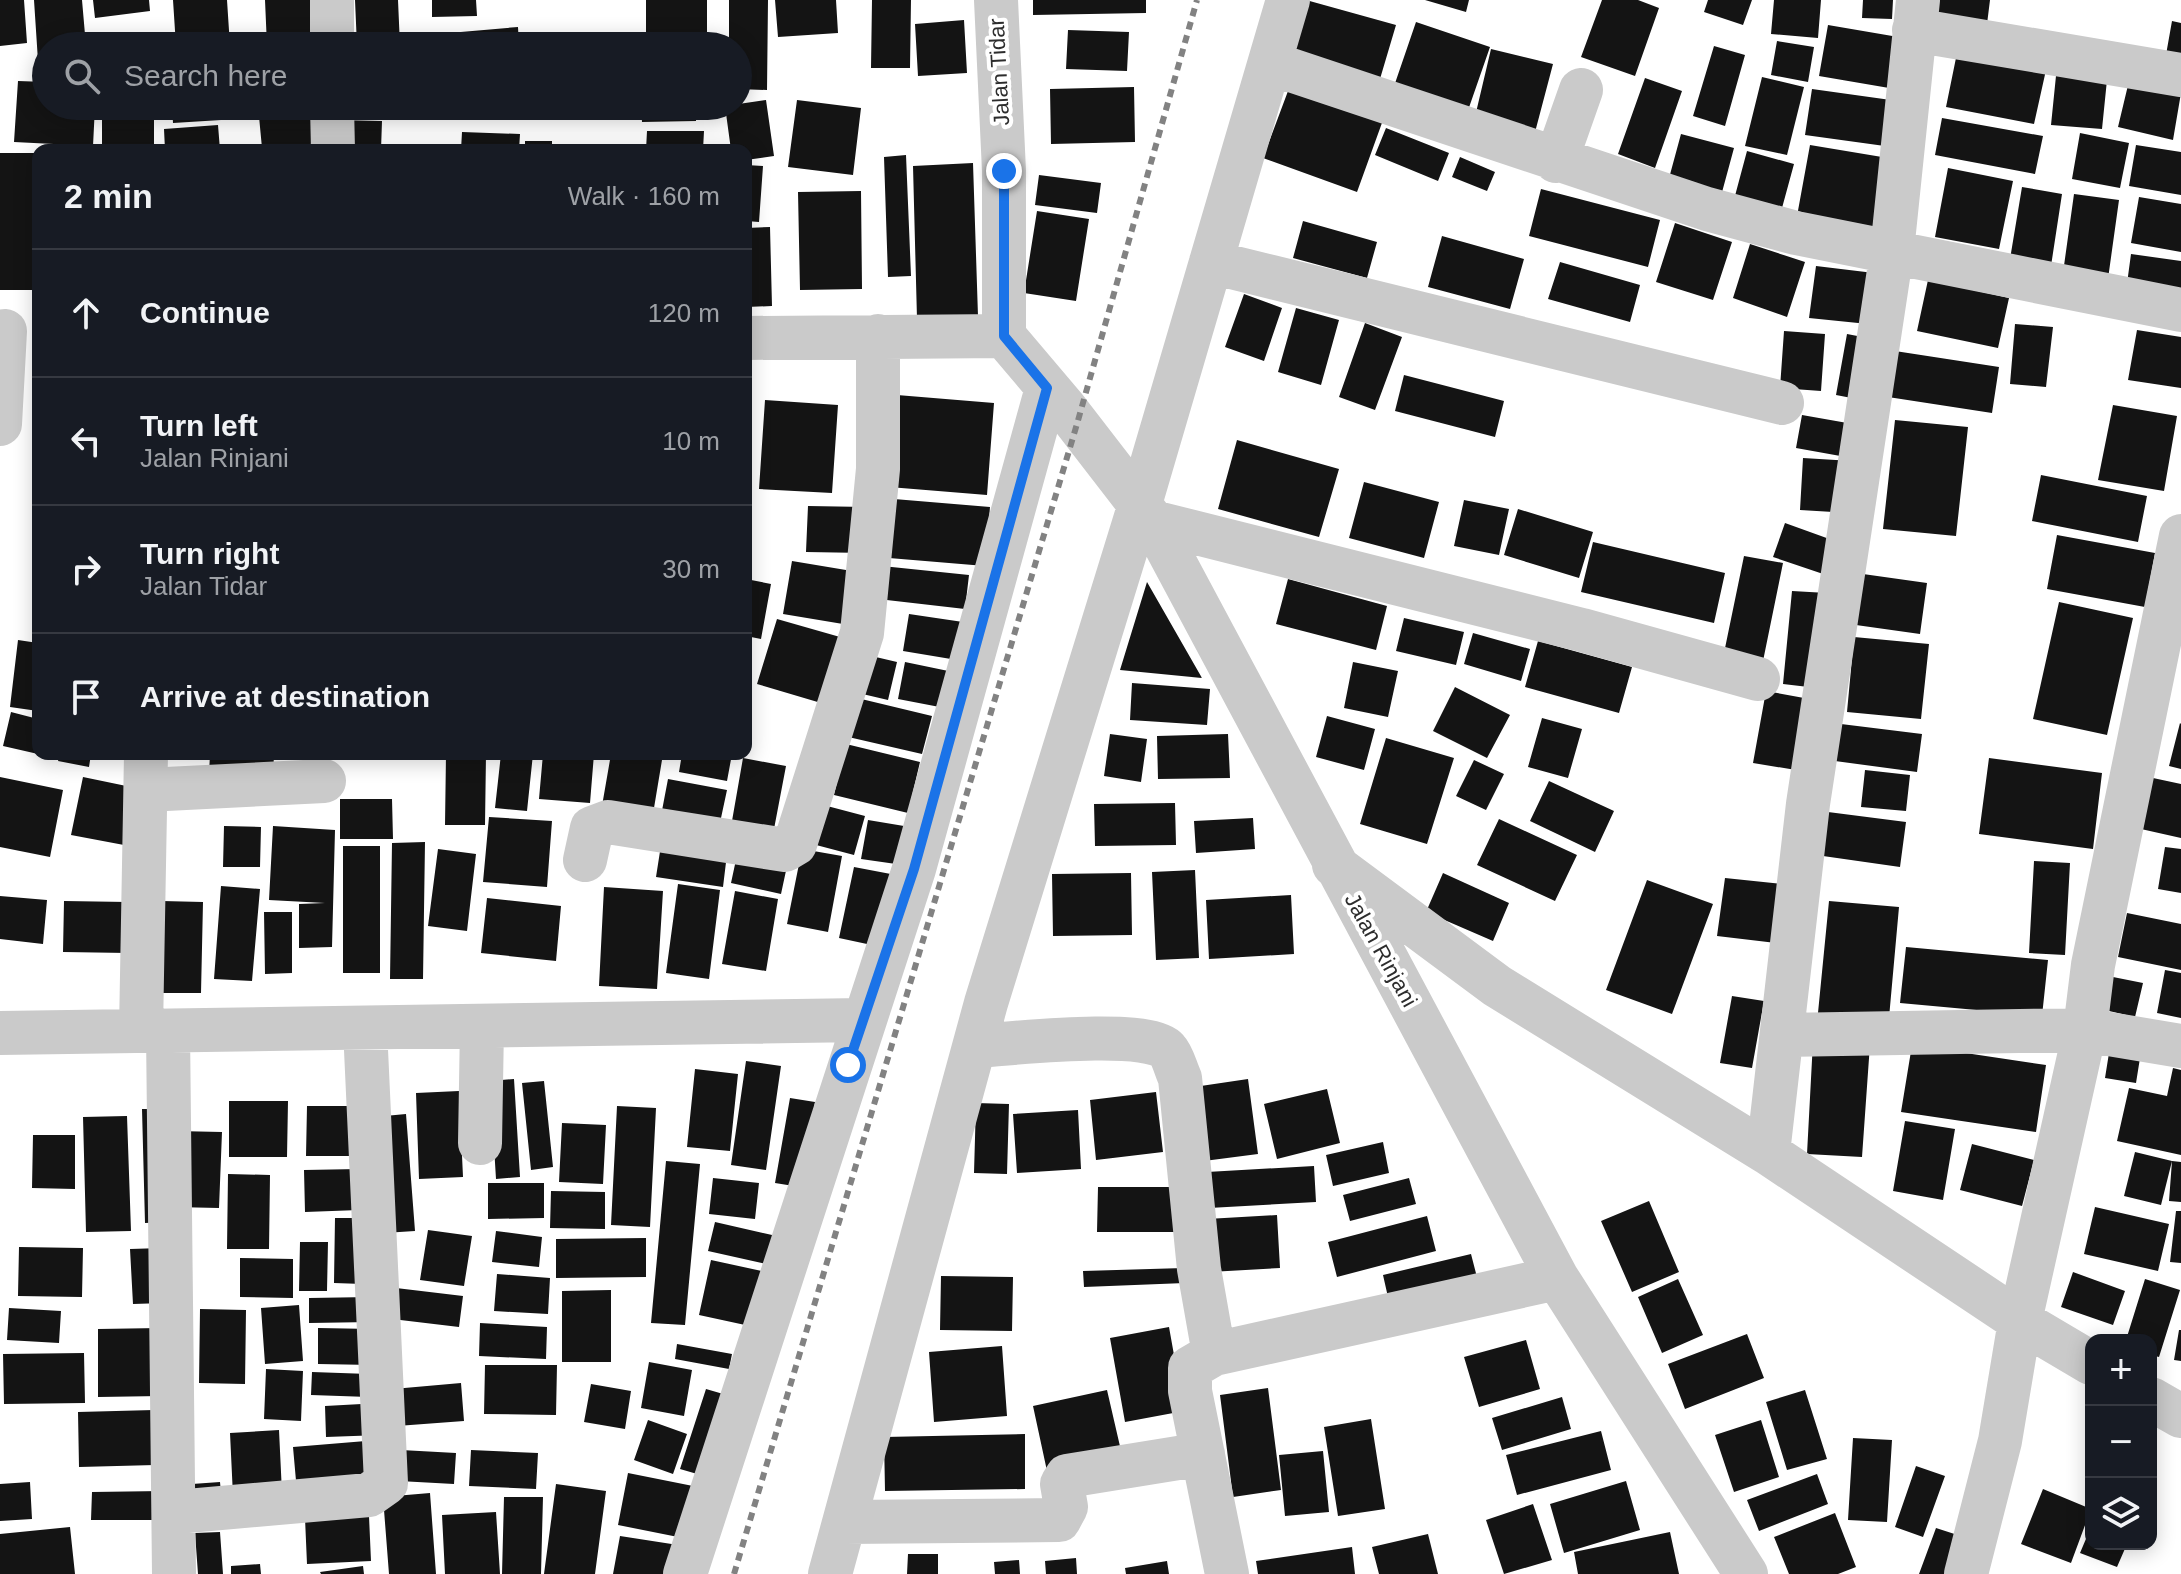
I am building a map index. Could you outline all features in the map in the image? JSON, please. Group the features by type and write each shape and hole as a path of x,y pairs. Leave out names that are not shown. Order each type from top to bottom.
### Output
{"street":[{"path":"332,0 332,32"},
{"name":"Jalan Tidar","path":"996,0 1004,171 1004,336"},
{"path":"830,1574 975,1046 1146,513 1211,262 1288,0"},
{"path":"1768,1153 1808,804 1892,251 1916,15 2181,75"},
{"path":"1270,63 1707,209 1796,233 2181,310"},
{"path":"1556,161 1581,90"},
{"path":"332,120 333,144"},
{"path":"1211,262 1782,403"},
{"path":"0,424 14,331"},
{"path":"585,860 592,828 608,822 785,850 795,844 862,633 878,469 878,336"},
{"path":"752,338 1004,336"},
{"name":"Jalan Rinjani","path":"1004,336 1146,513 1292,778 1334,865 1557,1278 1746,1574"},
{"path":"685,1574 914,869 1047,388"},
{"path":"1146,513 1758,679"},
{"path":"1966,1574 2000,1441 2020,1321 2085,1030 2093,965 2181,536"},
{"path":"174,1574 176,1512 146,772 324,781"},
{"path":"1334,865 1497,986 1768,1153 2020,1321 2085,1359"},
{"path":"0,1033 863,1020"},
{"path":"480,1143 482,1026"},
{"path":"176,1512 369,1495 386,1483 365,1028"},
{"path":"1782,1035 2085,1030 2181,1046"},
{"path":"975,1046 1098,1038 1150,1040 1167,1049 1180,1078 1199,1269 1214,1354"},
{"path":"1227,1574 1188,1379 1190,1368 1214,1354 1557,1278"},
{"path":"2157,1402 2181,1416"},
{"path":"845,1522 1059,1520 1066,1507 1062,1484 1067,1476 1203,1454"}],"building":[{"path":"0,0 24,0 27,43 0,46"},
{"path":"34,0 82,0 85,32 36,32"},
{"path":"93,0 149,0 150,11 95,18"},
{"path":"173,0 227,0 229,32 175,32"},
{"path":"265,0 322,0 324,32 266,32"},
{"path":"355,0 398,0 399,32 356,32"},
{"path":"432,0 476,0 477,16 432,17"},
{"path":"646,0 707,0 707,32 646,32"},
{"path":"729,0 768,0 767,90 752,89 752,32 729,32"},
{"path":"775,0 836,0 838,33 778,37"},
{"path":"872,0 911,0 910,68 871,68"},
{"path":"1033,0 1146,0 1146,13 1033,15"},
{"path":"1306,0 1396,25 1377,89 1287,62"},
{"path":"1425,0 1469,0 1466,12"},
{"path":"1602,0 1638,0 1659,8 1635,76 1581,57"},
{"path":"1708,0 1752,0 1743,25 1704,12"},
{"path":"1774,0 1821,0 1818,38 1771,34"},
{"path":"1863,0 1893,0 1892,19 1862,18"},
{"path":"1938,0 1990,0 1987,24 1936,16"},
{"path":"964,20 967,73 918,76 915,24"},
{"path":"2172,21 2181,23 2181,68 2164,66"},
{"path":"1416,22 1490,47 1465,119 1391,95"},
{"path":"1828,25 1904,38 1895,89 1819,76"},
{"path":"518,27 518,32 460,32"},
{"path":"1068,30 1129,32 1127,71 1066,69"},
{"path":"1777,41 1814,47 1808,82 1771,75"},
{"path":"1714,46 1745,55 1725,126 1693,116"},
{"path":"1491,49 1553,64 1534,136 1474,121"},
{"path":"1957,53 2046,70 2034,124 1946,107"},
{"path":"2057,66 2108,70 2102,129 2051,125"},
{"path":"1294,75 1387,109 1357,192 1263,158"},
{"path":"1762,77 1804,87 1787,155 1745,146"},
{"path":"1645,78 1682,91 1655,168 1618,154"},
{"path":"18,81 32,82 32,120 94,120 93,144 14,142"},
{"path":"2129,81 2181,93 2173,140 2118,127"},
{"path":"1134,87 1135,142 1051,144 1050,89"},
{"path":"1812,89 1898,101 1892,147 1805,135"},
{"path":"766,100 774,156 752,159 752,144 730,144 727,120 752,120 752,102"},
{"path":"797,100 861,108 853,175 788,167"},
{"path":"1942,118 2043,136 2035,174 1935,155"},
{"path":"102,120 154,120 154,144 102,144"},
{"path":"173,120 221,120 173,123"},
{"path":"259,120 320,120 322,143 262,144"},
{"path":"337,120 382,121 381,144 337,144"},
{"path":"642,120 696,120 696,121"},
{"path":"218,125 220,144 165,144 164,129"},
{"path":"1386,128 1449,153 1438,181 1375,155"},
{"path":"647,131 704,131 703,144 646,144"},
{"path":"462,132 520,134 519,144 461,144"},
{"path":"2080,133 2129,143 2120,188 2072,179"},
{"path":"1681,134 1734,148 1718,207 1665,193"},
{"path":"525,141 552,141 552,144 525,144"},
{"path":"1810,145 1888,158 1874,241 1795,227"},
{"path":"2136,145 2181,152 2181,195 2129,186"},
{"path":"1747,151 1794,164 1779,219 1732,207"},
{"path":"0,153 32,153 32,290 0,290"},
{"path":"906,155 911,276 888,277 884,157"},
{"path":"1460,157 1495,172 1487,191 1452,177"},
{"path":"973,163 978,316 917,319 913,166"},
{"path":"752,165 763,166 759,222 752,221"},
{"path":"1948,168 2013,181 1999,249 1935,237"},
{"path":"1039,175 1101,183 1097,213 1035,205"},
{"path":"2022,187 2062,194 2051,266 2010,259"},
{"path":"1541,189 1660,220 1648,267 1529,236"},
{"path":"861,191 862,289 800,290 798,192"},
{"path":"2074,194 2119,200 2107,286 2062,280"},
{"path":"2139,197 2181,204 2181,252 2131,243"},
{"path":"1037,211 1089,219 1076,301 1024,293"},
{"path":"1303,221 1377,242 1367,278 1293,258"},
{"path":"1675,223 1732,242 1713,300 1656,282"},
{"path":"770,227 772,306 752,307 752,228"},
{"path":"1442,236 1524,259 1510,309 1428,287"},
{"path":"1750,244 1805,262 1787,317 1733,298"},
{"path":"2131,254 2181,261 2181,298 2126,291"},
{"path":"1560,262 1640,285 1630,322 1548,299"},
{"path":"1816,266 1874,273 1868,324 1809,318"},
{"path":"1928,280 2009,298 1998,348 1917,331"},
{"path":"1244,294 1282,308 1264,361 1225,347"},
{"path":"1296,308 1339,320 1321,385 1278,372"},
{"path":"1365,323 1402,337 1375,410 1339,397"},
{"path":"2015,324 2053,327 2046,387 2010,384"},
{"path":"2137,330 2181,337 2181,388 2128,380"},
{"path":"1784,331 1825,334 1821,391 1780,388"},
{"path":"1847,334 1873,339 1862,400 1836,395"},
{"path":"1895,351 1999,367 1992,413 1888,397"},
{"path":"1404,375 1504,401 1495,437 1395,411"},
{"path":"897,395 994,403 987,495 889,487"},
{"path":"765,400 838,405 832,493 759,489"},
{"path":"2113,405 2177,416 2164,491 2098,480"},
{"path":"1802,415 1853,424 1846,457 1796,448"},
{"path":"1895,420 1968,427 1956,536 1883,529"},
{"path":"1237,440 1339,469 1319,537 1218,509"},
{"path":"1803,458 1852,461 1850,513 1800,510"},
{"path":"2041,475 2147,496 2138,542 2032,521"},
{"path":"1364,482 1439,502 1424,558 1349,538"},
{"path":"882,498 990,507 985,566 877,557"},
{"path":"1464,500 1509,509 1499,555 1454,546"},
{"path":"808,506 867,507 866,553 806,552"},
{"path":"1518,509 1593,532 1579,578 1504,555"},
{"path":"1785,523 1846,545 1835,578 1773,557"},
{"path":"2057,535 2155,553 2145,607 2047,589"},
{"path":"1593,542 1725,573 1714,623 1581,592"},
{"path":"1744,556 1783,563 1763,661 1724,653"},
{"path":"792,561 858,572 849,625 783,614"},
{"path":"882,566 969,575 965,609 878,599"},
{"path":"1863,574 1927,583 1920,634 1856,625"},
{"path":"1288,579 1387,606 1376,650 1276,624"},
{"path":"752,580 771,584 761,639 752,637"},
{"path":"1147,582 1202,678 1120,670"},
{"path":"1792,591 1827,593 1817,688 1783,684"},
{"path":"2059,602 2133,618 2107,735 2033,719"},
{"path":"909,614 963,622 957,660 903,651"},
{"path":"1404,618 1464,632 1456,665 1396,651"},
{"path":"777,619 840,637 821,703 757,684"},
{"path":"1473,633 1530,649 1521,681 1464,664"},
{"path":"1854,637 1929,644 1921,719 1847,712"},
{"path":"18,640 32,642 32,710 10,707"},
{"path":"1538,641 1632,667 1619,713 1525,687"},
{"path":"863,654 897,662 888,700 854,692"},
{"path":"905,662 958,673 950,709 898,699"},
{"path":"1353,662 1398,671 1388,717 1344,708"},
{"path":"1132,683 1210,689 1207,725 1130,720"},
{"path":"1455,687 1510,715 1487,758 1433,731"},
{"path":"1766,691 1815,700 1802,771 1753,763"},
{"path":"853,697 932,716 922,754 844,736"},
{"path":"11,712 32,717 32,753 3,746"},
{"path":"1327,716 1375,729 1364,770 1316,757"},
{"path":"1542,718 1582,729 1568,778 1528,767"},
{"path":"1841,724 1922,734 1917,772 1835,761"},
{"path":"2181,724 2181,769 2169,766"},
{"path":"1110,734 1147,739 1141,782 1104,776"},
{"path":"1228,734 1230,778 1158,779 1157,736"},
{"path":"1386,738 1454,758 1427,844 1360,824"},
{"path":"846,744 920,762 908,813 834,795"},
{"path":"1989,758 2102,773 2093,849 1979,834"},
{"path":"58,760 90,760 89,767"},
{"path":"210,760 274,760 273,777 209,774"},
{"path":"446,760 486,760 485,825 445,825"},
{"path":"500,760 532,760 527,811 495,808"},
{"path":"542,760 594,760 590,803 539,799"},
{"path":"610,760 662,760 653,814 602,806"},
{"path":"681,760 731,760 727,781 679,772"},
{"path":"743,760 786,766 774,829 732,821"},
{"path":"1474,760 1504,774 1486,810 1456,796"},
{"path":"1865,770 1910,775 1906,811 1861,807"},
{"path":"0,777 63,790 50,857 0,847"},
{"path":"83,777 136,788 124,845 71,835"},
{"path":"2153,778 2181,784 2181,838 2141,829"},
{"path":"668,779 727,790 718,832 660,821"},
{"path":"1549,781 1614,811 1595,852 1530,821"},
{"path":"340,799 392,799 393,839 340,839"},
{"path":"812,802 865,816 854,855 801,841"},
{"path":"1175,803 1176,845 1095,846 1094,804"},
{"path":"1828,812 1906,822 1900,867 1823,856"},
{"path":"489,817 552,821 547,887 483,882"},
{"path":"1253,818 1255,849 1196,853 1194,821"},
{"path":"1499,819 1577,855 1555,901 1477,865"},
{"path":"868,820 916,828 910,866 861,859"},
{"path":"224,826 261,827 260,867 223,867"},
{"path":"273,826 335,830 332,947 299,948 299,904 325,903 269,900"},
{"path":"425,842 423,979 390,979 392,843"},
{"path":"661,845 727,854 723,887 656,877"},
{"path":"343,846 380,846 380,973 343,973"},
{"path":"2165,847 2181,849 2181,893 2158,889"},
{"path":"438,849 476,854 467,931 428,926"},
{"path":"802,849 842,856 828,932 787,924"},
{"path":"737,855 787,866 781,894 731,883"},
{"path":"2034,861 2070,863 2065,955 2029,953"},
{"path":"854,867 896,875 881,947 839,938"},
{"path":"1195,870 1199,958 1156,960 1152,872"},
{"path":"1131,873 1132,935 1053,936 1052,874"},
{"path":"1443,873 1509,903 1493,941 1426,912"},
{"path":"1725,878 1783,884 1776,943 1717,936"},
{"path":"1647,880 1713,904 1672,1014 1606,990"},
{"path":"678,884 720,890 709,979 666,973"},
{"path":"221,886 260,889 252,981 214,979"},
{"path":"604,887 663,891 657,989 599,986"},
{"path":"735,891 778,899 766,971 722,964"},
{"path":"1291,895 1294,954 1209,959 1206,900"},
{"path":"0,896 47,900 43,944 0,939"},
{"path":"487,898 561,906 556,961 481,953"},
{"path":"64,901 128,902 128,953 63,952"},
{"path":"162,901 203,902 201,993 160,993"},
{"path":"1829,901 1899,907 1888,1029 1817,1023"},
{"path":"264,912 292,912 292,973 265,974"},
{"path":"2127,913 2181,924 2181,970 2118,957"},
{"path":"1906,947 2048,960 2042,1016 1900,1003"},
{"path":"2165,970 2181,973 2181,1018 2157,1013"},
{"path":"2103,975 2143,983 2135,1017 2096,1008"},
{"path":"1732,996 1764,1001 1752,1068 1720,1063"},
{"path":"1813,1041 1870,1044 1862,1157 1807,1154"},
{"path":"1912,1045 2046,1065 2036,1132 1901,1112"},
{"path":"2109,1053 2140,1058 2136,1083 2105,1078"},
{"path":"746,1061 781,1066 766,1170 731,1165"},
{"path":"2173,1068 2181,1070 2181,1155 2117,1141 2129,1088 2167,1096"},
{"path":"695,1069 738,1074 730,1151 687,1147"},
{"path":"514,1079 520,1177 496,1179 490,1081"},
{"path":"1248,1079 1258,1154 1204,1161 1194,1087"},
{"path":"544,1081 553,1167 531,1170 522,1083"},
{"path":"1327,1089 1340,1143 1277,1159 1264,1104"},
{"path":"459,1091 463,1177 419,1179 416,1093"},
{"path":"1156,1092 1163,1152 1096,1160 1090,1100"},
{"path":"790,1098 815,1102 800,1187 775,1183"},
{"path":"229,1101 288,1101 287,1157 229,1157"},
{"path":"976,1103 1009,1104 1007,1174 974,1173"},
{"path":"307,1106 352,1106 352,1156 306,1156"},
{"path":"617,1106 656,1108 650,1227 611,1225"},
{"path":"142,1109 165,1109 169,1222 145,1223"},
{"path":"1078,1110 1081,1169 1017,1173 1013,1114"},
{"path":"406,1114 415,1231 384,1233 374,1117"},
{"path":"127,1116 131,1231 86,1232 83,1117"},
{"path":"1905,1121 1955,1129 1943,1200 1893,1191"},
{"path":"562,1123 606,1125 603,1184 559,1182"},
{"path":"176,1131 222,1132 219,1208 174,1207"},
{"path":"33,1135 75,1135 75,1189 32,1188"},
{"path":"1383,1142 1389,1173 1333,1186 1326,1155"},
{"path":"1972,1144 2034,1160 2022,1206 1960,1190"},
{"path":"2135,1152 2172,1161 2161,1205 2124,1196"},
{"path":"666,1161 700,1164 685,1325 651,1323"},
{"path":"2172,1161 2181,1162 2181,1202 2169,1201"},
{"path":"1314,1166 1316,1202 1209,1208 1207,1172"},
{"path":"359,1169 359,1210 305,1212 304,1170"},
{"path":"228,1174 270,1175 269,1249 227,1249"},
{"path":"713,1178 759,1183 755,1219 709,1214"},
{"path":"1409,1178 1416,1204 1350,1221 1343,1195"},
{"path":"488,1183 544,1183 544,1218 488,1219"},
{"path":"1098,1187 1184,1187 1184,1232 1097,1232"},
{"path":"551,1191 605,1192 605,1229 550,1228"},
{"path":"1649,1201 1679,1272 1632,1292 1601,1221"},
{"path":"2095,1207 2169,1224 2158,1271 2084,1254"},
{"path":"2176,1211 2181,1211 2181,1263 2170,1262"},
{"path":"1277,1215 1280,1268 1210,1272 1207,1219"},
{"path":"1427,1216 1436,1251 1337,1277 1328,1242"},
{"path":"335,1218 365,1218 363,1284 334,1283"},
{"path":"715,1222 781,1237 775,1266 708,1251"},
{"path":"428,1230 472,1236 464,1286 420,1280"},
{"path":"496,1231 542,1237 539,1267 492,1262"},
{"path":"646,1238 646,1277 556,1278 556,1239"},
{"path":"300,1242 328,1242 327,1291 299,1291"},
{"path":"19,1247 83,1248 82,1297 18,1296"},
{"path":"162,1248 164,1303 133,1304 130,1249"},
{"path":"1471,1254 1479,1285 1390,1306 1383,1275"},
{"path":"240,1258 293,1259 293,1298 240,1297"},
{"path":"711,1260 771,1273 759,1328 699,1315"},
{"path":"1184,1268 1185,1283 1084,1287 1083,1271"},
{"path":"2073,1272 2125,1291 2113,1325 2061,1307"},
{"path":"497,1274 550,1278 548,1314 494,1311"},
{"path":"941,1276 1013,1277 1012,1331 940,1330"},
{"path":"1678,1279 1703,1335 1662,1353 1638,1297"},
{"path":"2145,1279 2180,1290 2159,1357 2157,1334 2128,1334"},
{"path":"396,1288 463,1296 459,1327 392,1319"},
{"path":"611,1290 611,1362 562,1362 562,1291"},
{"path":"371,1297 372,1322 309,1323 309,1298"},
{"path":"299,1305 303,1361 265,1364 261,1308"},
{"path":"9,1308 61,1311 59,1343 7,1340"},
{"path":"200,1309 246,1310 245,1384 199,1383"},
{"path":"480,1323 547,1327 546,1359 479,1356"},
{"path":"1169,1327 1184,1411 1125,1422 1110,1338"},
{"path":"160,1328 161,1396 98,1397 98,1329"},
{"path":"318,1328 373,1329 373,1365 318,1364"},
{"path":"2181,1330 2181,1361 2174,1360"},
{"path":"1747,1334 1764,1378 1685,1409 1668,1364"},
{"path":"1526,1340 1540,1389 1479,1407 1464,1357"},
{"path":"677,1344 732,1354 729,1369 675,1359"},
{"path":"1002,1346 1007,1416 934,1422 929,1352"},
{"path":"84,1353 85,1403 4,1404 3,1354"},
{"path":"649,1362 692,1370 684,1416 641,1408"},
{"path":"485,1365 557,1365 556,1415 484,1414"},
{"path":"266,1369 303,1371 301,1421 264,1419"},
{"path":"312,1372 369,1374 369,1397 311,1395"},
{"path":"461,1383 464,1421 397,1426 393,1389"},
{"path":"591,1384 631,1391 625,1429 584,1422"},
{"path":"1268,1388 1281,1490 1233,1497 1220,1395"},
{"path":"706,1389 737,1398 711,1478 680,1469"},
{"path":"1107,1390 1122,1455 1047,1471 1033,1406"},
{"path":"1805,1390 1827,1459 1787,1470 1766,1402"},
{"path":"1562,1397 1571,1429 1502,1450 1492,1418"},
{"path":"380,1403 381,1435 326,1437 325,1406"},
{"path":"154,1410 155,1465 79,1467 78,1412"},
{"path":"1371,1419 1385,1509 1338,1516 1324,1427"},
{"path":"648,1420 687,1434 673,1474 634,1460"},
{"path":"1761,1420 1779,1477 1734,1492 1715,1435"},
{"path":"279,1430 282,1493 233,1496 230,1433"},
{"path":"1601,1431 1611,1470 1517,1495 1506,1455"},
{"path":"1025,1434 1025,1489 885,1491 884,1437"},
{"path":"1853,1438 1892,1440 1887,1522 1848,1520"},
{"path":"378,1440 381,1485 297,1492 293,1447"},
{"path":"401,1450 456,1453 454,1484 399,1481"},
{"path":"471,1450 538,1453 536,1489 469,1486"},
{"path":"1323,1451 1329,1512 1285,1516 1279,1455"},
{"path":"1916,1466 1945,1476 1923,1537 1895,1527"},
{"path":"628,1473 698,1487 688,1539 618,1525"},
{"path":"1817,1474 1828,1504 1759,1531 1747,1500"},
{"path":"1626,1481 1640,1530 1564,1553 1550,1504"},
{"path":"30,1482 32,1519 0,1521 0,1484"},
{"path":"220,1482 222,1503 193,1505 192,1484"},
{"path":"556,1484 606,1491 595,1574 544,1574"},
{"path":"2043,1489 2085,1506 2085,1525 2071,1563 2021,1544"},
{"path":"163,1491 162,1520 91,1520 92,1492"},
{"path":"430,1493 436,1574 389,1574 383,1497"},
{"path":"504,1497 543,1497 541,1574 502,1574"},
{"path":"1533,1504 1552,1560 1504,1574 1486,1520"},
{"path":"496,1512 500,1574 445,1574 442,1515"},
{"path":"1835,1513 1856,1567 1838,1574 1789,1574 1774,1537"},
{"path":"369,1516 371,1561 307,1564 305,1518"},
{"path":"70,1527 75,1574 0,1574 0,1534"},
{"path":"1936,1528 1970,1539 1957,1574 1919,1574"},
{"path":"220,1532 223,1574 198,1574 195,1533"},
{"path":"1670,1532 1679,1574 1578,1574 1574,1552"},
{"path":"1428,1534 1438,1574 1379,1574 1372,1547"},
{"path":"620,1536 678,1545 673,1574 613,1574"},
{"path":"2085,1541 2085,1550 2124,1550 2117,1567 2080,1553"},
{"path":"1352,1547 1355,1574 1258,1574 1256,1561"},
{"path":"908,1554 938,1554 938,1574 907,1574"},
{"path":"1076,1558 1077,1574 1046,1574 1045,1561"},
{"path":"1019,1560 1020,1574 995,1574 994,1562"},
{"path":"1167,1561 1169,1574 1126,1574 1125,1568"},
{"path":"260,1564 261,1574 231,1574 231,1566"},
{"path":"363,1566 364,1574 320,1572"}],"railway":[{"path":"734,1574 1077,424 1197,0"}],"route":[{"path":"848,1065 914,869 1047,388 1004,336 1004,171"}]}
